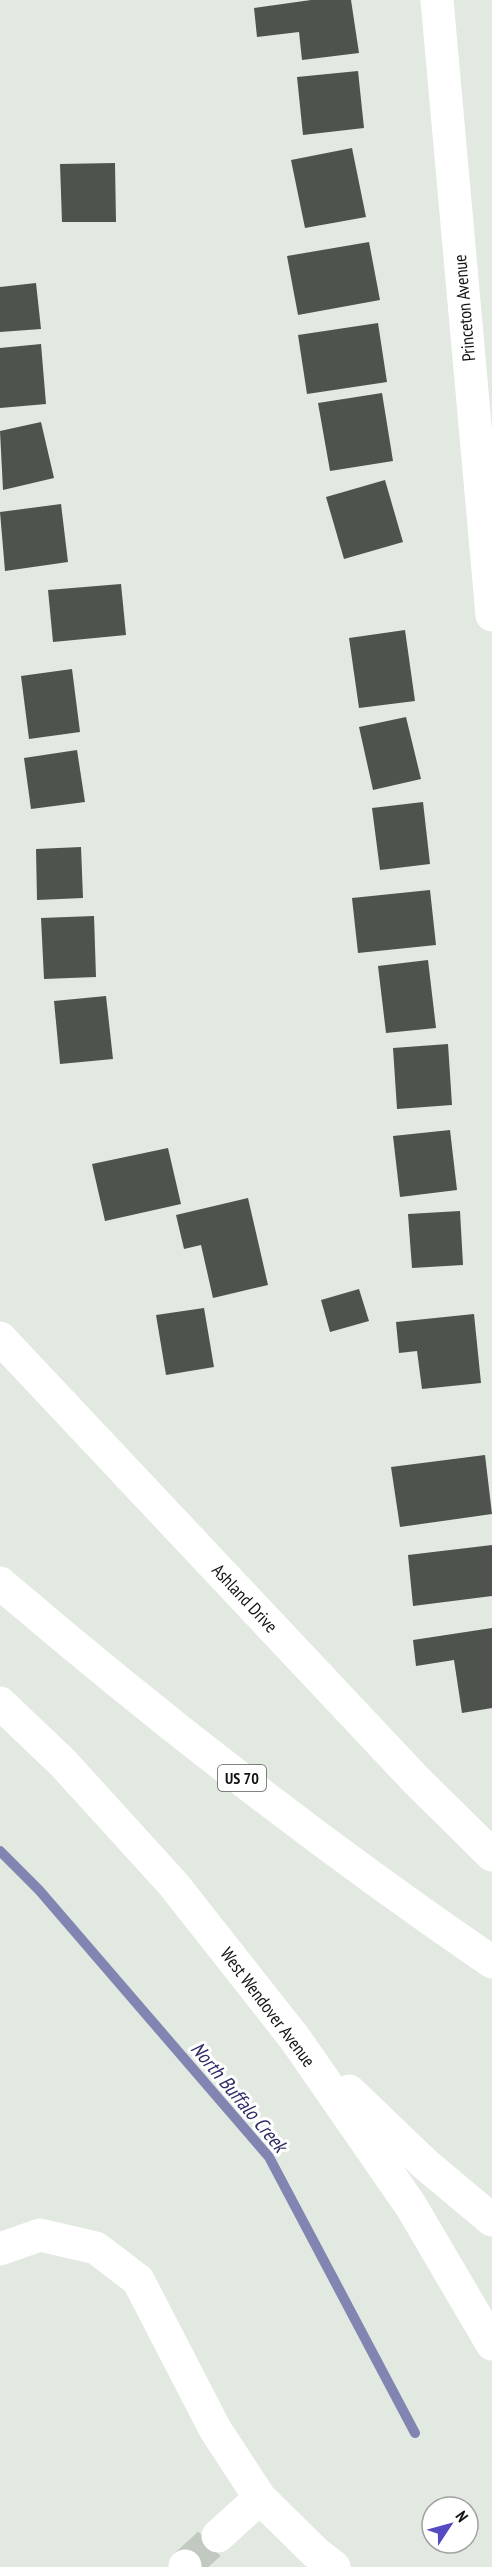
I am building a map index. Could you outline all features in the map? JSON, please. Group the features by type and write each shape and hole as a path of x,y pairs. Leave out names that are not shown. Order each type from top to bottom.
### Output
{"main road":[{"name":"Princeton Avenue","path":"437,0 492,615"},
{"name":"Ashland Drive","path":"0,1338 416,1780 492,1855"},
{"name":"US 70","path":"0,1583 129,1693 416,1910 492,1962"},
{"name":"West Wendover Avenue","path":"0,1703 63,1762 174,1885 296,2040 411,2206 492,2344"},
{"path":"416,1910 492,1984"},
{"path":"296,2040 424,2163 492,2220"},
{"path":"0,2249 40,2235 96,2248 138,2280 215,2429 260,2498 333,2567"},
{"path":"218,2536 260,2498"}],"building":[{"path":"311,0 351,0 359,53 302,60 299,32 257,37 254,8"},
{"path":"358,71 364,128 303,135 297,77"},
{"path":"352,148 366,217 305,228 291,160"},
{"path":"115,163 116,222 62,222 60,164"},
{"path":"369,242 380,300 298,315 287,256"},
{"path":"36,283 41,329 0,332 0,287"},
{"path":"378,323 387,382 307,394 298,335"},
{"path":"41,344 46,404 0,408 0,348"},
{"path":"382,393 393,461 330,471 318,403"},
{"path":"41,422 54,478 3,490 0,431"},
{"path":"385,480 403,542 344,559 326,497"},
{"path":"61,504 68,562 5,571 0,512"},
{"path":"121,584 126,635 53,642 48,590"},
{"path":"405,630 415,701 359,708 349,638"},
{"path":"72,669 80,732 29,739 21,676"},
{"path":"406,717 421,779 373,790 359,727"},
{"path":"77,750 85,802 31,809 24,758"},
{"path":"423,802 430,864 380,870 372,808"},
{"path":"81,847 83,898 37,900 36,849"},
{"path":"430,890 436,945 358,953 352,898"},
{"path":"94,916 96,977 44,979 41,918"},
{"path":"428,960 436,1028 386,1033 378,966"},
{"path":"106,996 113,1059 60,1064 54,1001"},
{"path":"448,1044 452,1105 397,1109 393,1048"},
{"path":"450,1130 457,1190 400,1197 393,1136"},
{"path":"168,1148 181,1204 105,1221 92,1164"},
{"path":"248,1198 268,1285 213,1298 201,1245 184,1249 176,1215"},
{"path":"460,1211 463,1265 412,1268 408,1214"},
{"path":"359,1289 369,1321 330,1332 321,1300"},
{"path":"204,1308 214,1367 166,1375 156,1315"},
{"path":"474,1314 481,1383 422,1389 417,1351 399,1353 396,1322"},
{"path":"485,1455 492,1514 400,1527 391,1467"},
{"path":"492,1545 492,1596 413,1606 408,1555"},
{"path":"492,1628 492,1708 462,1713 454,1660 416,1666 413,1640"}],"waterway":[{"name":"North Buffalo Creek","path":"0,1851 39,1890 269,2157 415,2433"}],"tunnel":[{"path":"185,2566 218,2536"}]}
